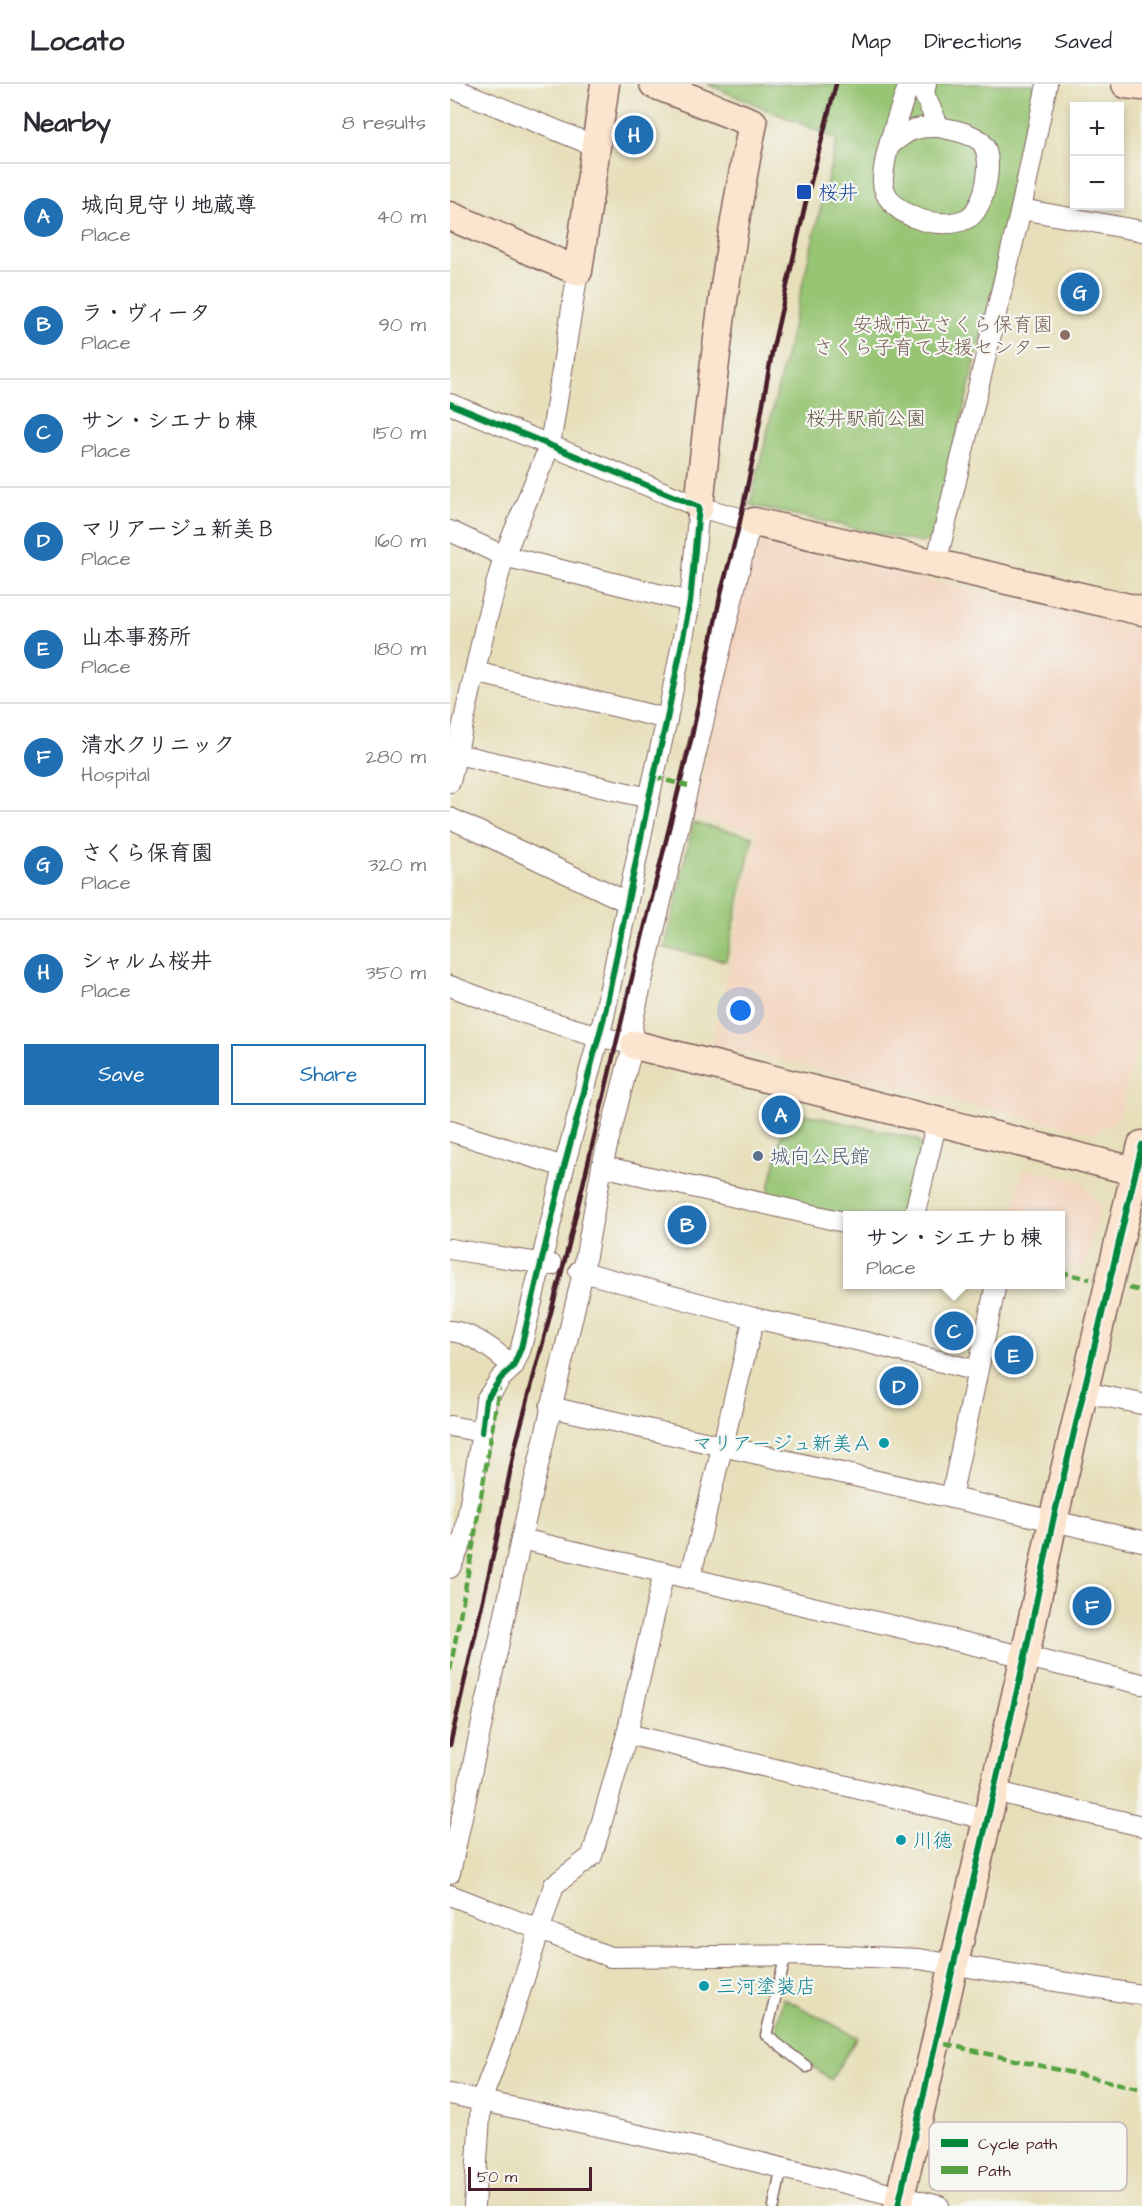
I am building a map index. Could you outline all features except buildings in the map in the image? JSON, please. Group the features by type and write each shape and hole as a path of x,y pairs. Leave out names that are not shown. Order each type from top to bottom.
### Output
{"street":[{"path":"450,782 504,556 550,445 605,84"},
{"path":"450,1568 464,1537 458,1525 482,1432 486,1400 501,1378 513,1367 547,1263 564,1167 604,1017 690,602 722,298 753,123 654,84"},
{"path":"890,145 905,132 916,128 939,127 979,140 986,148 989,158 980,203 971,217 956,224 907,215 896,207 885,192 882,178 890,145 909,84"},
{"path":"926,84 924,94 939,127"},
{"path":"936,564 1021,209 1047,84"},
{"path":"1126,84 1142,86"},
{"path":"450,87 595,146"},
{"path":"1021,209 1142,231"},
{"path":"450,216 578,271"},
{"path":"450,404 699,507 754,522 1142,611"},
{"path":"450,1873 602,1166 629,1060 635,1045 632,1026 635,1011 720,646 747,537 754,522"},
{"path":"450,531 504,556 690,602"},
{"path":"475,672 667,719"},
{"path":"457,754 649,798"},
{"path":"450,818 627,903"},
{"path":"450,986 598,1036 937,1121 1140,1163 1053,1521 1025,1656 899,2201"},
{"path":"915,1211 937,1121"},
{"path":"450,1131 564,1167"},
{"path":"602,1166 843,1222"},
{"path":"450,1249 547,1263"},
{"path":"581,1271 754,1318 865,1342 977,1371"},
{"path":"951,1497 995,1289"},
{"path":"690,1578 754,1318"},
{"path":"450,1331 458,1332 497,1352 513,1367"},
{"path":"1083,1392 1142,1404"},
{"path":"550,1407 1142,1541"},
{"path":"450,1426 482,1432"},
{"path":"521,1539 1142,1684"},
{"path":"474,2206 481,2101 506,2035 554,1885 592,1856 627,1734 664,1572"},
{"path":"627,1734 986,1819"},
{"path":"993,1791 1142,1826"},
{"path":"450,1895 610,1957 786,1955 919,1959 1142,1995"},
{"path":"450,2094 712,2151 899,2201 939,2206"}],"lane":[{"path":"786,1955 766,2035 807,2067"},
{"path":"774,2206 781,2170"}],"shaded area":[{"path":"764,542 1142,630 1142,1020 1119,1118 1094,1133 712,1044 758,832 693,818 752,550"},
{"path":"1023,1168 1083,1182 1100,1208 1084,1270 1065,1266 1065,1211 1013,1211"}],"green space":[{"name":"桜井駅前公園","path":"707,84 1033,84 1037,88 1038,98 933,538 921,543 750,505 837,139"},
{"path":"693,823 753,836 726,961 665,948"},
{"path":"787,1110 917,1139 924,1149 907,1211 843,1211 843,1215 767,1197"},
{"path":"783,1998 857,2037 831,2080 774,2037"}],"railway":[{"path":"450,1745 515,1447 568,1248 692,736 721,592 739,526 772,352 807,197 836,84"}],"marked path":[{"path":"654,777 688,786"},
{"path":"1065,1273 1090,1279"},
{"path":"1129,1288 1142,1291"},
{"path":"450,1670 499,1387"},
{"path":"945,2044 1142,2089"}],"cycle path":[{"path":"450,404 699,507 690,602 604,1017 564,1167 521,1348 513,1367 501,1378 486,1400 482,1432"},
{"path":"898,2206 1025,1656 1053,1521 1142,1145"}],"place":[{"name":"シャルム桜井","path":"634,135"},
{"name":"桜井","path":"804,192"},
{"name":"さくら保育園","path":"1080,292"},
{"name":"安城市立さくら保育園 さくら子育て支援センター","path":"1065,335"},
{"name":"城向見守り地蔵尊","path":"781,1115"},
{"name":"城向公民館","path":"758,1156"},
{"name":"ラ・ヴィータ","path":"687,1225"},
{"name":"サン・シエナｂ棟","path":"954,1331"},
{"name":"山本事務所","path":"1014,1355"},
{"name":"マリアージュ新美Ｂ","path":"899,1386"},
{"name":"マリアージュ新美Ａ","path":"884,1443"},
{"name":"清水クリニック","path":"1092,1606"},
{"name":"川徳","path":"901,1840"},
{"name":"三河塗装店","path":"704,1986"}]}
